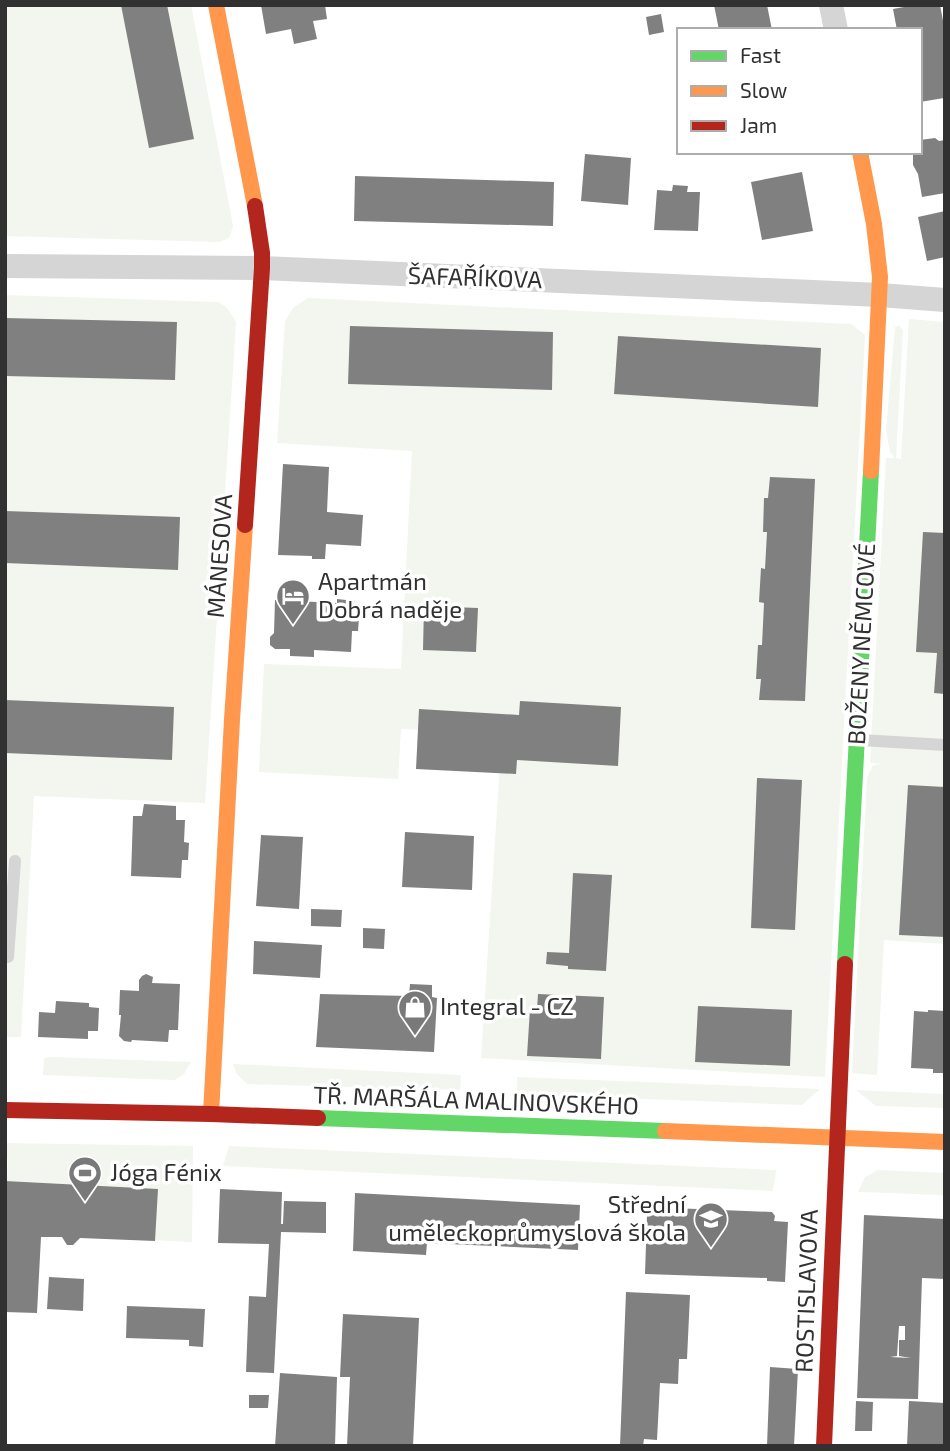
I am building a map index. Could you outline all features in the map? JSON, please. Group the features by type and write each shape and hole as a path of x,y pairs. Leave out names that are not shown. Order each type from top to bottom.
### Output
{"street":[{"name":"MÁNESOVA","path":"211,1114 212,1054 232,720 262,268 257,215 216,5"},
{"path":"831,5 836,28"},
{"name":"BOŽENY NĚMCOVÉ","path":"837,1137 881,267 860,154"},
{"name":"ŠAFAŘÍKOVA","path":"5,266 262,268 945,300"},
{"name":"TŘ. MARŠÁLA MALINOVSKÉHO","path":"5,1110 211,1114 945,1142"},
{"name":"ROSTISLAVOVA","path":"824,1446 837,1137"}],"lane":[{"path":"857,740 945,745"},
{"path":"5,956 8,957 15,861"}],"shaded area":[{"path":"5,5 191,5 233,226 229,238 219,242 5,236"},
{"path":"5,295 219,302 228,309 236,322 205,803 34,796 21,1037 5,1037"},
{"path":"308,298 851,324 865,335 825,1077 481,1058 502,733 401,729 398,779 259,772 264,664 401,669 412,451 277,443 285,321 293,308"},
{"path":"909,319 945,322 945,944 884,940 877,1075 852,1073 867,778 873,765 883,764 870,763 886,458 895,458 890,452 886,430 895,327 899,326 903,330 896,458 901,459"},
{"path":"44,1058 191,1062 184,1074 175,1080 43,1075"},
{"path":"233,1064 461,1075 460,1090 247,1084 237,1074"},
{"path":"517,1077 820,1089 802,1105 517,1094"},
{"path":"856,1090 945,1094 945,1108 876,1106"},
{"path":"5,1143 193,1146 192,1242 5,1233 8,1159 5,1159"},
{"path":"229,1146 776,1170 773,1191 223,1166"},
{"path":"878,1170 945,1173 945,1195 858,1192 865,1177"}],"building":[{"path":"121,5 167,5 194,139 149,148"},
{"path":"261,5 325,5 327,19 313,21 317,39 294,44 291,29 266,34"},
{"path":"714,5 767,5 772,28 719,28"},
{"path":"915,5 940,5 945,31 944,98 922,102 922,28 897,28 893,9"},
{"path":"661,14 664,32 649,35 646,17"},
{"path":"922,140 945,140 945,193 922,197 918,174 913,165 913,154 922,154"},
{"path":"585,154 631,158 628,205 581,201"},
{"path":"802,172 813,231 762,240 751,182"},
{"path":"355,176 554,182 553,226 354,221"},
{"path":"673,185 688,186 687,192 700,192 698,231 654,230 657,190 672,191"},
{"path":"945,211 945,257 927,261 918,217"},
{"path":"5,318 177,322 175,380 5,376"},
{"path":"350,326 553,332 552,390 348,384"},
{"path":"618,336 821,348 818,407 614,394"},
{"path":"283,464 329,467 327,512 363,515 361,546 326,544 325,559 278,555"},
{"path":"770,477 815,479 805,701 759,700 761,679 756,679 758,645 762,645 764,603 759,602 761,568 765,569 767,532 763,532 764,498 768,498"},
{"path":"5,511 180,517 178,570 5,563"},
{"path":"923,532 945,533 945,694 934,693 937,653 916,652"},
{"path":"337,599 360,604 358,631 352,631 351,652 314,650 314,657 290,656 290,649 275,649 270,645 270,637 274,633 275,600 337,603"},
{"path":"424,606 478,608 476,652 423,650"},
{"path":"5,700 174,707 172,760 5,753"},
{"path":"520,701 621,707 618,766 517,760 516,774 416,769 419,709 519,715"},
{"path":"757,778 802,780 795,930 751,928"},
{"path":"908,785 945,787 945,937 899,935"},
{"path":"144,804 176,806 176,820 185,820 184,842 189,843 188,860 182,860 181,878 131,876 133,816 142,816"},
{"path":"405,832 474,836 472,890 402,887"},
{"path":"261,835 303,837 299,909 256,906"},
{"path":"573,873 612,875 606,971 568,969 568,966 546,964 547,952 569,953"},
{"path":"311,909 342,910 341,927 311,926"},
{"path":"363,928 385,929 384,949 363,948"},
{"path":"254,941 322,945 320,978 253,974"},
{"path":"146,974 153,977 152,983 180,984 178,1030 169,1030 168,1042 131,1042 124,1041 119,1036 120,990 139,991 139,980"},
{"path":"410,984 432,985 432,997 437,998 434,1052 316,1047 320,994 409,996"},
{"path":"538,994 604,997 601,1059 527,1056 530,1009 537,1010"},
{"path":"56,1001 89,1003 89,1007 99,1008 98,1031 88,1031 88,1039 38,1037 39,1012 55,1013"},
{"path":"698,1006 792,1010 790,1066 695,1062"},
{"path":"914,1011 945,1011 945,1073 933,1073 933,1069 911,1068"},
{"path":"5,1181 158,1189 155,1241 80,1238 73,1245 67,1245 62,1237 41,1237 37,1313 5,1312"},
{"path":"220,1189 282,1192 281,1224 284,1201 326,1202 326,1233 281,1232 274,1373 246,1372 249,1296 266,1297 269,1244 218,1243"},
{"path":"355,1193 580,1205 578,1250 427,1243 426,1255 353,1251"},
{"name":"Střední uměleckoprůmyslová škola","path":"648,1207 772,1212 774,1221 788,1222 785,1282 767,1281 767,1278 645,1274"},
{"path":"864,1215 945,1219 945,1279 922,1278 918,1399 857,1398","holes":["899,1326 905,1326 905,1340 899,1340 899,1356 911,1358 890,1357 897,1356"]},
{"path":"49,1277 84,1279 83,1311 47,1309"},
{"path":"626,1292 690,1295 687,1359 679,1359 678,1384 660,1383 657,1440 644,1439 643,1446 620,1446"},
{"path":"127,1306 205,1309 203,1347 189,1346 189,1340 126,1338"},
{"path":"343,1314 419,1318 413,1446 347,1446 350,1377 340,1377"},
{"path":"770,1367 798,1369 794,1446 767,1446"},
{"path":"280,1373 337,1377 335,1446 275,1446"},
{"path":"249,1395 269,1395 268,1408 249,1408"},
{"path":"856,1401 873,1402 872,1431 855,1431"},
{"path":"909,1401 945,1403 945,1446 907,1446"}],"traffic: fast":[{"path":"845,964 871,471"},
{"path":"318,1118 665,1131"}],"traffic: slow":[{"path":"216,5 255,206"},
{"path":"860,154 874,224 880,277 871,471"},
{"path":"211,1114 245,525"},
{"path":"665,1131 945,1142"}],"traffic: jam":[{"path":"245,525 262,268 255,206"},
{"path":"824,1446 845,964"},
{"path":"5,1110 318,1118"}],"place":[{"name":"Apartmán Dobrá naděje","path":"293,626"},
{"name":"Integral - CZ","path":"415,1037"},
{"name":"Jóga Fénix","path":"85,1203"},
{"name":"Střední uměleckoprůmyslová škola","path":"711,1249"}]}
